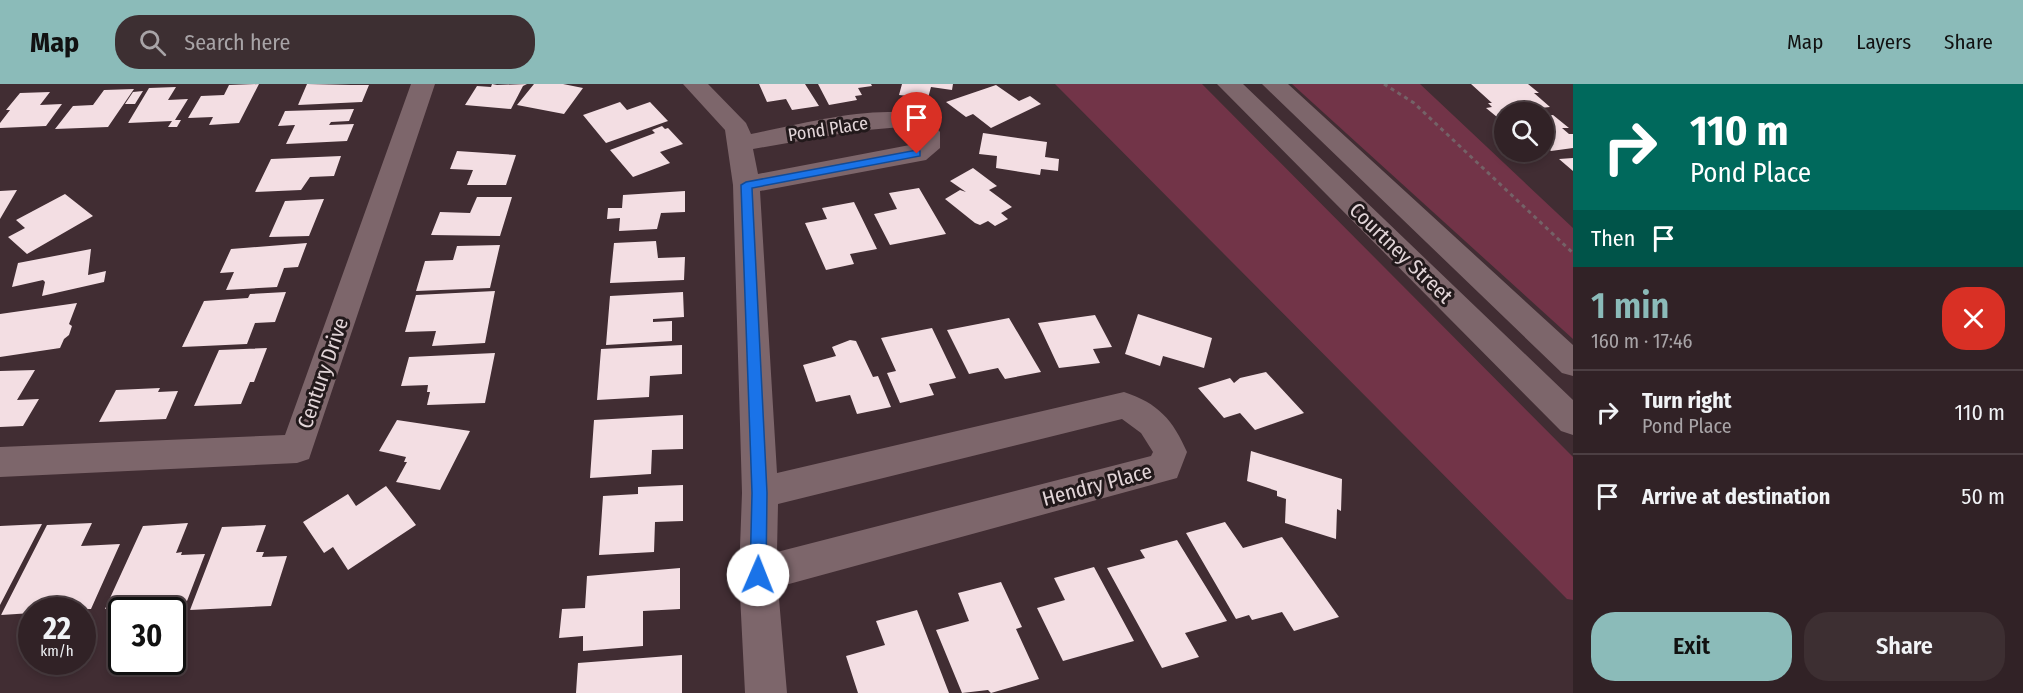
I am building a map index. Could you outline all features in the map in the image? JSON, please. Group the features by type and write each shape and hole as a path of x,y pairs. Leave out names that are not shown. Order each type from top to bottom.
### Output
{"street":[{"name":"Century Drive","path":"0,462 297,449 423,84"},
{"path":"695,84 737,128 746,185 760,493 758,575 765,693"},
{"name":"Courtney Street","path":"1228,84 1573,421"},
{"name":"Courtney Street","path":"1274,84 1573,364"},
{"name":"Pond Place","path":"739,144 887,119 918,122 926,129 929,138 927,148 917,154 746,185"},
{"name":"Hendry Place","path":"758,575 1165,467 1170,452 1163,434 1148,416 1124,405 760,493"}],"path":[{"path":"1384,84 1414,103 1573,253"}],"shaded area":[{"path":"1055,84 1202,84 1573,457 1573,600 1567,599"},
{"path":"1292,84 1420,84 1494,154 1494,162 1503,162 1573,228 1573,339"}],"building":[{"path":"259,84 239,123 209,125 213,117 188,118 201,96 224,95 229,85"},
{"path":"307,84 369,85 362,102 298,105"},
{"path":"492,84 527,84 523,86 511,109 465,105 477,86 491,87"},
{"path":"534,84 563,84 583,88 564,114 517,105"},
{"path":"759,84 805,84 819,106 792,110 786,99 767,102"},
{"path":"818,84 871,84 872,86 858,88 862,95 855,96 857,100 829,105"},
{"path":"902,84 953,84 952,90 931,87 928,98 899,95"},
{"path":"1471,84 1528,84 1539,93 1534,93 1544,102 1494,102 1494,115 1486,108 1492,107 1488,103 1492,103"},
{"path":"996,85 1019,101 1030,96 1041,104 991,128 973,114 966,117 946,102"},
{"path":"176,87 168,100 188,99 175,120 181,120 177,127 168,127 172,121 128,123 149,88"},
{"path":"134,89 108,127 55,129 73,106 93,105 104,90"},
{"path":"143,91 135,104 125,104 133,92"},
{"path":"50,92 40,105 62,104 46,126 0,128 0,123 10,110 6,110 20,93"},
{"path":"620,102 627,110 650,102 668,121 606,143 583,115"},
{"path":"354,109 349,121 331,122 329,125 354,124 347,141 286,144 295,125 278,126 285,111"},
{"path":"1554,116 1569,128 1562,128 1569,134 1573,134 1573,148 1554,151"},
{"path":"662,126 665,129 668,128 683,144 660,152 670,163 633,177 610,150 655,133 652,130"},
{"path":"983,133 1047,142 1045,157 1059,159 1058,171 1041,169 1040,175 996,168 997,156 979,154"},
{"path":"457,151 516,155 506,185 467,185 473,170 450,169"},
{"path":"341,156 334,176 310,177 301,190 255,192 271,159"},
{"path":"1573,158 1573,171 1559,159"},
{"path":"973,168 997,186 989,190 1012,207 1001,213 1008,219 995,226 988,221 980,225 975,223 945,199 960,190 966,192 950,181"},
{"path":"919,188 946,234 890,245 874,214 897,209 889,193"},
{"path":"17,190 0,219 0,191"},
{"path":"685,191 685,212 661,213 657,229 619,231 620,218 607,219 608,208 622,208 623,195"},
{"path":"65,194 93,216 27,254 8,237 25,228 16,220"},
{"path":"477,197 512,197 500,236 431,235 440,212 470,213"},
{"path":"324,199 309,236 269,237 285,201"},
{"path":"854,202 877,249 850,254 854,264 826,270 805,223 827,219 822,208"},
{"path":"656,241 658,258 685,257 684,280 610,283 614,243"},
{"path":"307,243 298,267 284,268 277,287 226,290 234,272 220,273 231,249"},
{"path":"500,245 490,288 416,291 425,261 453,260 457,246"},
{"path":"91,249 88,275 106,271 104,282 42,296 45,282 43,280 12,287 18,263"},
{"path":"495,291 485,343 432,346 436,331 405,332 416,295"},
{"path":"286,292 275,322 255,323 247,344 182,347 204,301 248,298 250,294"},
{"path":"683,292 684,317 653,319 653,322 672,321 672,341 606,345 610,296"},
{"path":"77,303 69,324 72,326 69,335 64,339 60,348 0,357 0,314"},
{"path":"1138,314 1212,338 1204,368 1163,356 1160,366 1125,354"},
{"path":"1095,315 1112,347 1093,349 1100,363 1059,368 1038,323"},
{"path":"1009,318 1041,372 1005,379 998,368 969,374 947,330"},
{"path":"932,328 956,378 929,384 934,395 900,403 887,373 896,371 881,338"},
{"path":"850,340 856,341 873,377 878,376 891,407 857,414 850,395 816,402 803,365 836,356 832,347"},
{"path":"682,345 682,374 650,376 649,397 597,400 601,349"},
{"path":"267,348 254,382 250,382 241,404 194,406 219,350"},
{"path":"495,353 485,403 427,405 430,392 427,392 428,385 401,386 409,357"},
{"path":"35,370 17,400 39,399 23,426 0,427 0,371"},
{"path":"1266,372 1304,413 1255,430 1240,413 1224,418 1198,388 1230,378 1234,383 1240,378"},
{"path":"160,388 158,392 178,391 166,419 99,422 116,390"},
{"path":"683,415 683,449 652,450 651,474 590,478 594,420"},
{"path":"397,420 470,431 440,490 396,482 407,462 404,462 406,457 379,451"},
{"path":"1251,451 1342,479 1341,511 1337,509 1336,539 1285,523 1286,499 1277,496 1277,491 1247,481"},
{"path":"683,485 683,521 655,522 654,552 599,555 603,496 638,494 638,487"},
{"path":"386,486 416,525 348,570 333,547 324,553 303,522 348,494 356,506"},
{"path":"1225,522 1243,548 1282,537 1339,617 1294,631 1282,612 1252,620 1249,615 1236,619 1186,533"},
{"path":"92,523 81,546 120,544 96,598 18,597 18,614 1,615 47,525"},
{"path":"188,523 176,553 182,552 181,555 205,554 187,601 186,597 110,597 143,526"},
{"path":"42,524 0,605 0,526"},
{"path":"266,525 256,552 264,552 262,557 287,556 271,606 190,610 222,527"},
{"path":"1177,540 1227,621 1185,633 1199,657 1162,668 1107,568 1145,558 1140,550"},
{"path":"1094,567 1134,641 1063,661 1037,608 1065,600 1054,578"},
{"path":"680,568 680,609 643,611 643,646 583,651 583,636 559,638 562,609 585,608 587,576"},
{"path":"1001,582 1022,627 1016,629 1039,679 991,693 988,690 962,693 936,630 969,621 958,593"},
{"path":"917,610 949,693 858,693 846,656 885,645 876,621"},
{"path":"682,655 682,693 576,693 578,663"}],"route":[{"path":"758,575 760,493 746,185 917,154"}]}
